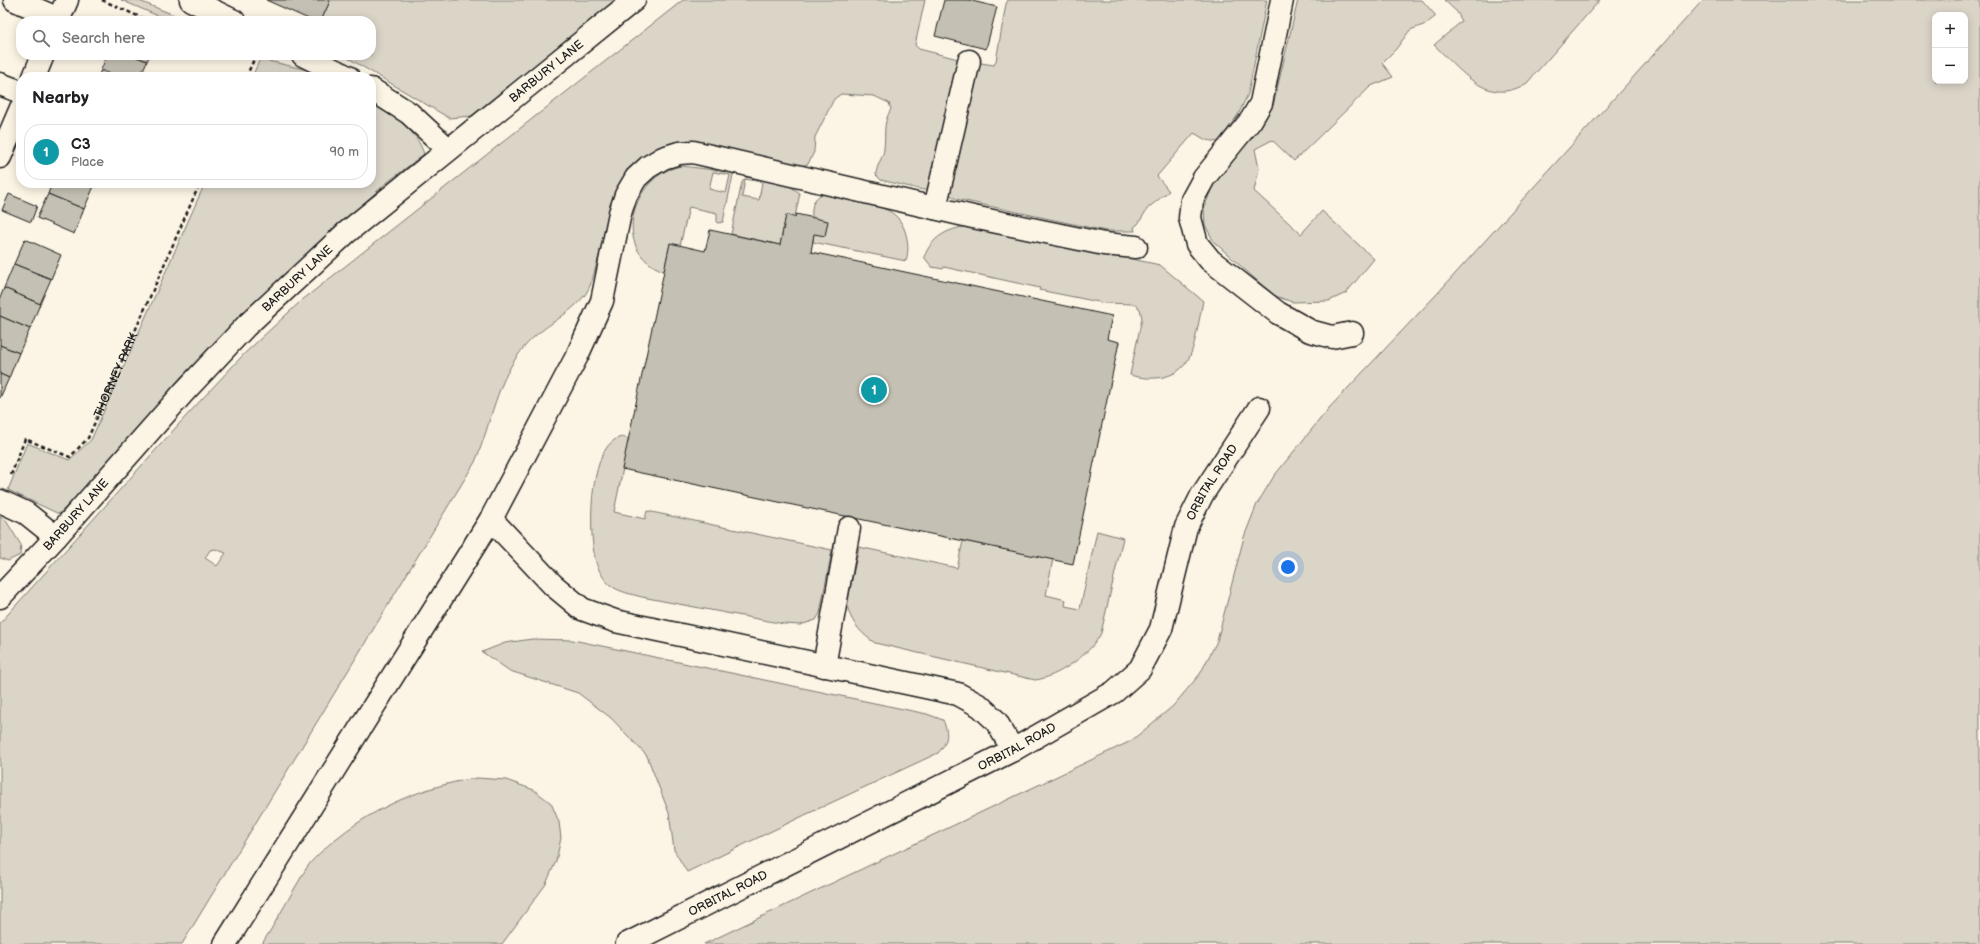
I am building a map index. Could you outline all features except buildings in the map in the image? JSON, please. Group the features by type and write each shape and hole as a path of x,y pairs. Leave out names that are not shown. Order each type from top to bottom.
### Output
{"street":[{"path":"15,0 61,13"},
{"path":"191,0 224,16"},
{"name":"BARBURY LANE","path":"5,585 56,537 184,392 246,326 346,233 634,0"},
{"path":"1282,0 1261,103 1251,120 1204,178 1192,200 1190,218 1197,244 1210,260 1278,313 1310,331 1332,337 1352,333"},
{"path":"36,72 41,60"},
{"path":"313,60 338,72"},
{"path":"935,208 969,61"},
{"path":"0,84 16,90"},
{"path":"376,92 409,113 448,149"},
{"path":"0,157 16,120"},
{"path":"225,944 491,519 577,356 599,308 602,301 620,213 626,195 636,178 648,167 663,158 679,153 693,152 935,208 1104,244 1136,248"},
{"name":"ORBITAL ROAD","path":"628,944 1013,750 1114,692 1140,669 1161,630 1186,527 1202,495 1259,408"},
{"path":"0,501 26,513 56,537"},
{"path":"491,519 553,585 582,609 615,622 958,694 980,706 996,721 1013,750"},
{"path":"824,666 849,528"}],"path":[{"path":"102,0 138,16"},
{"path":"248,72 254,60"},
{"name":"THORNEY PARK","path":"0,501 25,439 70,457 88,438 198,188"}],"shaded area":[{"path":"121,0 137,0 177,16 158,16"},
{"path":"328,0 618,0 472,116 449,118 376,75 376,72 372,72 351,60 376,60 376,16 323,16 330,1"},
{"path":"683,0 925,0 915,45 919,49 962,60 929,190 923,190 881,180 876,175 885,143 885,124 891,109 889,103 874,96 841,94 834,99 815,137 814,152 808,164 800,166 689,141 664,146 653,151 641,158 629,169 620,181 614,195 594,273 587,292 571,309 532,339 515,359 501,387 475,462 182,944 0,944 0,623 244,354 301,301","holes":["215,549 226,553 217,566 205,558 210,550"]},
{"path":"1008,0 1267,0 1248,94 1238,115 1218,142 1206,140 1194,133 1157,176 1169,191 1148,208 1138,224 1134,227 1135,231 1106,231 956,199 947,192 974,62 994,65"},
{"path":"1298,0 1422,0 1436,16 1426,24 1410,30 1396,49 1382,63 1393,77 1371,86 1294,161 1272,140 1255,149 1259,169 1254,191 1301,234 1322,211 1374,259 1346,293 1329,301 1292,302 1273,295 1214,242 1205,225 1204,208 1213,185 1225,165 1273,106"},
{"path":"1444,0 1600,0 1527,83 1513,90 1499,91 1487,89 1476,83 1465,75 1434,45 1462,21 1457,12"},
{"path":"1703,0 1980,0 1980,944 704,944 1131,741 1173,706 1200,674 1217,641 1244,537 1257,504 1274,476 1329,408 1436,295"},
{"path":"260,60 264,60 314,72 254,72"},
{"path":"376,104 395,117 409,129 420,145 424,154 384,185 268,290 181,377 94,479 59,514 8,490 27,443 69,460 91,440 203,188 376,188"},
{"path":"682,166 731,172 733,174 723,222 717,223 717,213 689,207 680,246 670,244 664,271 647,261 637,248 632,231 634,214 640,197 650,183 665,172","holes":["713,172 730,175 726,193 709,189"]},
{"path":"747,177 788,185 800,193 795,217 786,216 780,245 731,234 742,182","holes":["745,179 762,182 759,200 742,197"]},
{"path":"822,194 873,205 895,215 900,220 906,233 908,248 906,261 813,242 813,203"},
{"path":"968,226 982,227 1160,265 1203,301 1195,339 1189,358 1178,371 1171,375 1147,378 1130,375 1142,318 1140,309 1134,304 1104,303 1039,290 1040,288 944,267 943,269 932,267 924,257 931,244 941,235 953,229"},
{"path":"623,437 629,439 614,512 645,519 647,511 832,550 820,613 816,620 800,625 784,624 642,597 621,591 608,583 598,568 594,555 592,537 593,494 596,473 602,455 611,442"},
{"path":"0,517 5,519 21,545 20,555 8,561 0,558"},
{"path":"1097,531 1123,538 1101,633 1097,640 1082,656 1063,669 1044,678 1035,680 875,643 858,629 852,620 848,609 850,589 859,547 957,568 963,541 1053,559 1046,595 1066,600 1065,606 1080,609"},
{"path":"532,639 573,640 927,714 943,720 947,734 946,741 938,753 687,872 674,850 669,813 647,756 611,718 578,693 510,671 482,652 505,643"},
{"path":"477,778 506,780 534,790 551,803 559,822 561,838 556,861 546,884 502,944 262,944 311,862 346,831 387,806 409,796 431,788"}],"place":[{"name":"C3","path":"874,390"}]}
